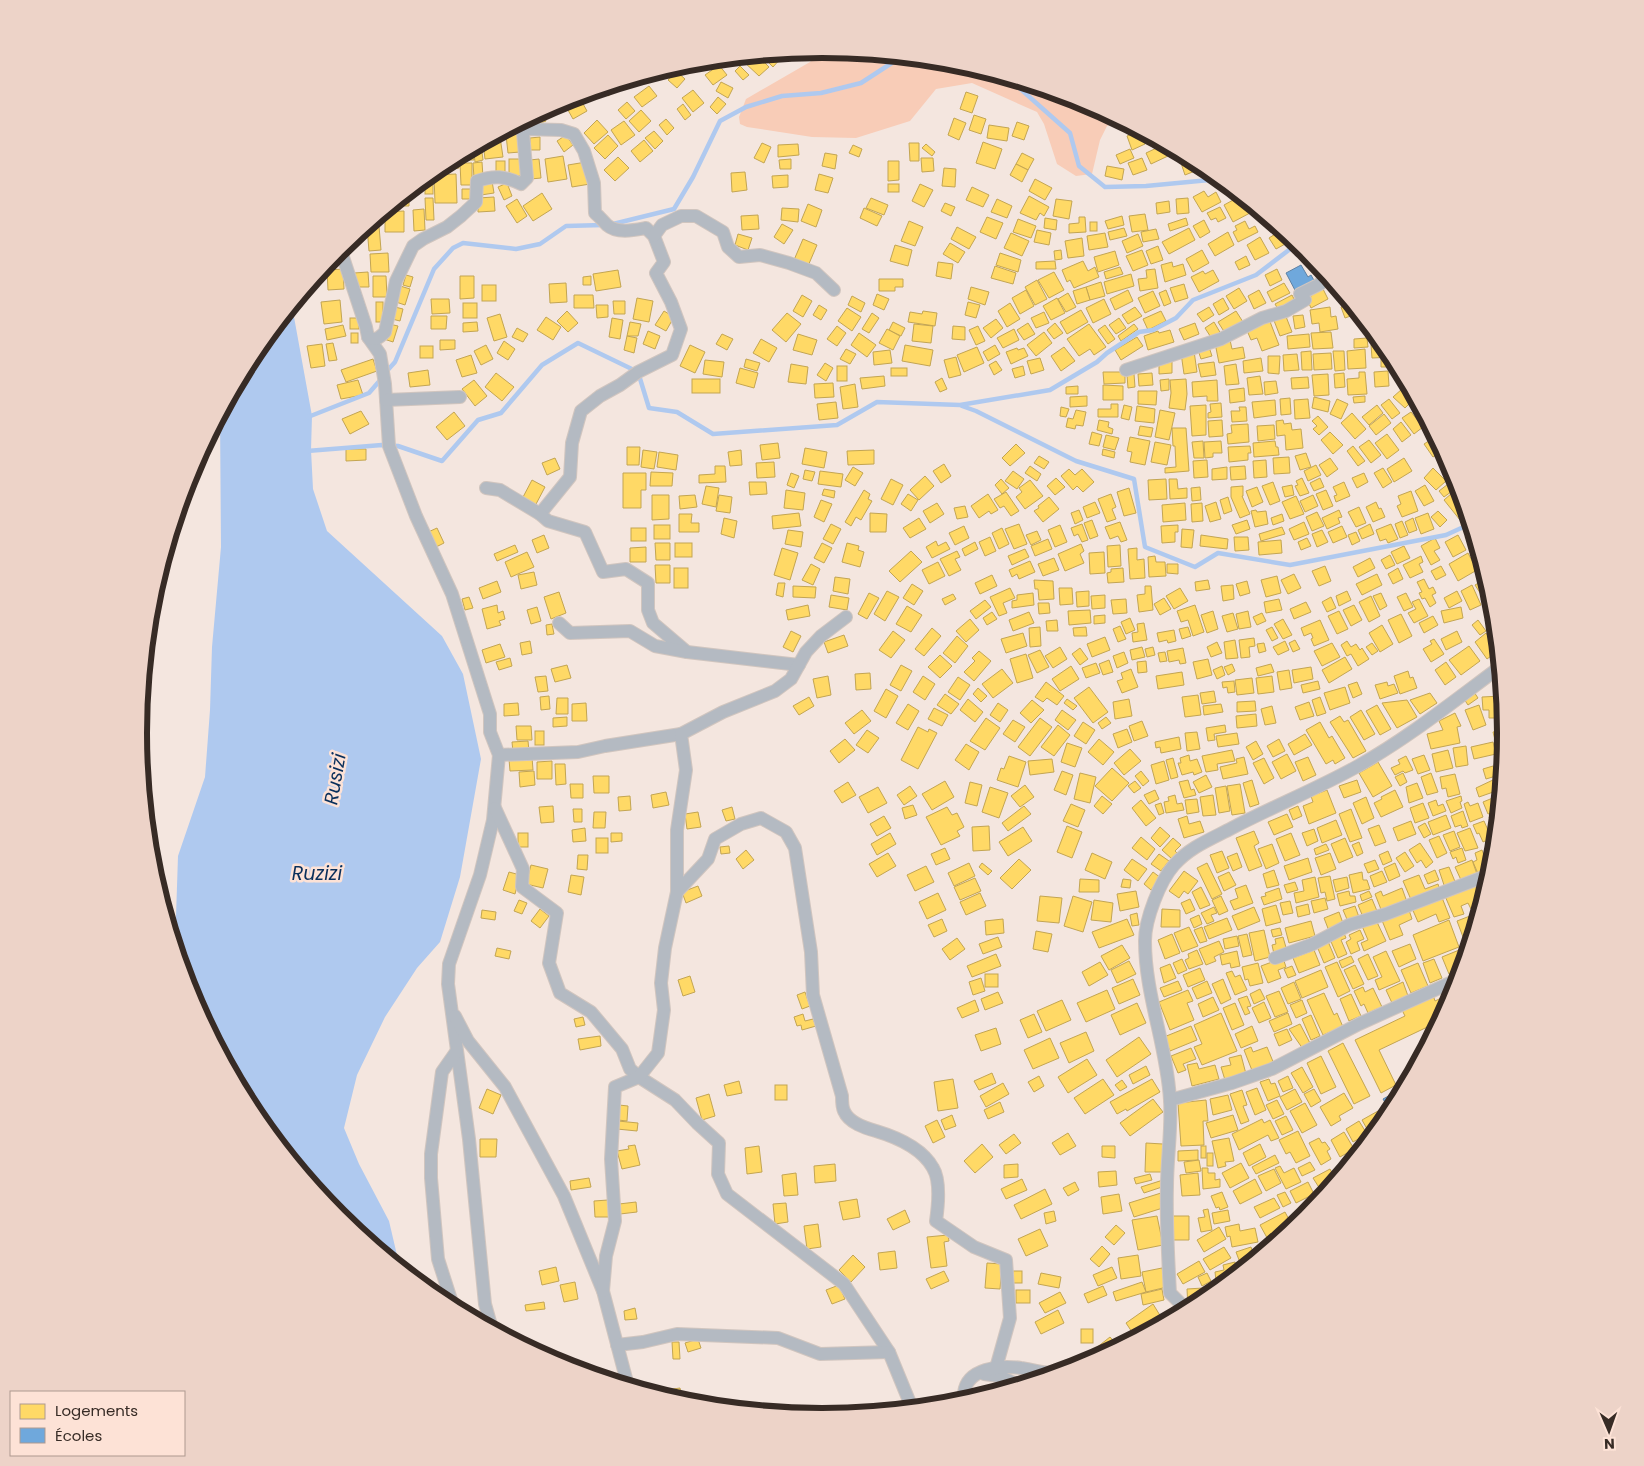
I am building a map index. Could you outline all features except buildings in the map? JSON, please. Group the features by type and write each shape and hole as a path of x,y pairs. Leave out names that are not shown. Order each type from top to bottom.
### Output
{"street":[{"path":"526,126 561,130 574,134 584,151 594,182 596,213 607,225 613,228 629,231 646,228 654,236 664,262 656,273 671,302 681,329 672,355 638,372 600,396 581,411 572,443 570,477 540,514"},
{"path":"368,337 373,340 380,338 385,332 396,281 413,246 447,226 476,202 477,180 508,177 521,184 527,178 522,127"},
{"path":"654,236 662,225 681,216 696,216 723,232 728,247 739,257 760,255 789,263 816,273 834,290"},
{"path":"343,256 368,337 380,354 385,384 389,446 416,516 452,594 488,705 490,732 499,755 493,820 480,875 449,964 448,984 469,1138 485,1304 490,1321"},
{"path":"1126,370 1221,339 1262,318 1286,310 1305,300 1300,294 1320,284 1323,280"},
{"path":"386,400 460,397"},
{"path":"486,488 500,490 540,514 548,521 585,532 603,572 626,569 648,584 648,610 653,623 688,652"},
{"path":"499,755 578,752 681,734 723,712 775,691 790,678 806,652 821,636 846,617"},
{"path":"559,623 570,633 630,631 655,646 688,652 799,665"},
{"path":"1182,1305 1170,1293 1167,1188 1170,1100 1162,1040 1150,993 1145,940 1152,909 1160,889 1172,867 1189,850 1360,765 1403,738 1494,671"},
{"path":"603,1291 606,1256 615,1221 611,1159 615,1087 639,1078 658,1053 664,1010 661,984 665,948 677,892 677,830 686,770 681,734"},
{"path":"494,804 508,840 523,869 522,887 557,913 549,963 560,993 592,1012 622,1049 630,1069 639,1078 675,1100 719,1143 718,1174 726,1194 844,1284 889,1352 910,1403"},
{"path":"677,892 708,859 715,839 741,824 761,818 786,832 795,848 811,952 813,995 842,1096 843,1111 851,1120 916,1149 934,1168 938,1190 936,1221 974,1247 1006,1260 1010,1318 996,1368"},
{"path":"1275,958 1313,944 1348,925 1386,914 1482,878"},
{"path":"1170,1100 1265,1072 1359,1024 1449,983"},
{"path":"450,1006 468,1041 506,1087 564,1196 603,1291 626,1379"},
{"path":"450,1297 438,1259 431,1154 442,1072 456,1052"},
{"path":"617,1345 643,1342 677,1334 778,1338 820,1354 889,1352"},
{"path":"964,1393 965,1384 988,1368 1018,1368 1042,1372"},
{"path":"979,1373 998,1376 1010,1381"}],"shaded area":[{"path":"814,58 866,59 954,70 1039,93 1114,124 1107,126 1100,140 1092,174 1076,176 1057,164 1044,124 1037,112 972,83 936,89 910,121 856,138 812,137 747,127 740,124 739,117 746,99"}],"water":[{"name":"Ruzizi","path":"293,313 312,416 313,489 327,531 442,636 463,674 481,759 460,877 440,942 417,968 385,1017 357,1075 344,1128 359,1164 389,1221 398,1258 344,1211 286,1144 260,1108 216,1032 198,992 176,928 178,856 205,777 212,647 221,547 220,426 260,358"}],"waterway":[{"path":"613,224 674,209 693,177 720,121 746,107 782,96 821,93 861,83 894,62"},
{"path":"1018,87 1070,133 1079,166 1105,187 1146,186 1209,180"},
{"path":"386,372 395,362 434,269 453,248 463,243 516,249 540,244 566,226 603,225"},
{"path":"307,451 382,445 398,446 442,461 478,420 501,413 542,365 578,343 638,372 649,408 677,412 713,434 837,425 877,402 960,405 1050,390 1097,362 1107,353 1139,332 1153,330 1176,318 1193,300 1256,275 1292,248"},
{"path":"308,417 369,393 382,378"},
{"path":"962,406 976,411 1076,461 1134,479 1145,547 1195,567 1218,553 1290,565 1446,535 1465,526"}],"water label":[{"name":"Rusizi","path":"335,779"}]}
